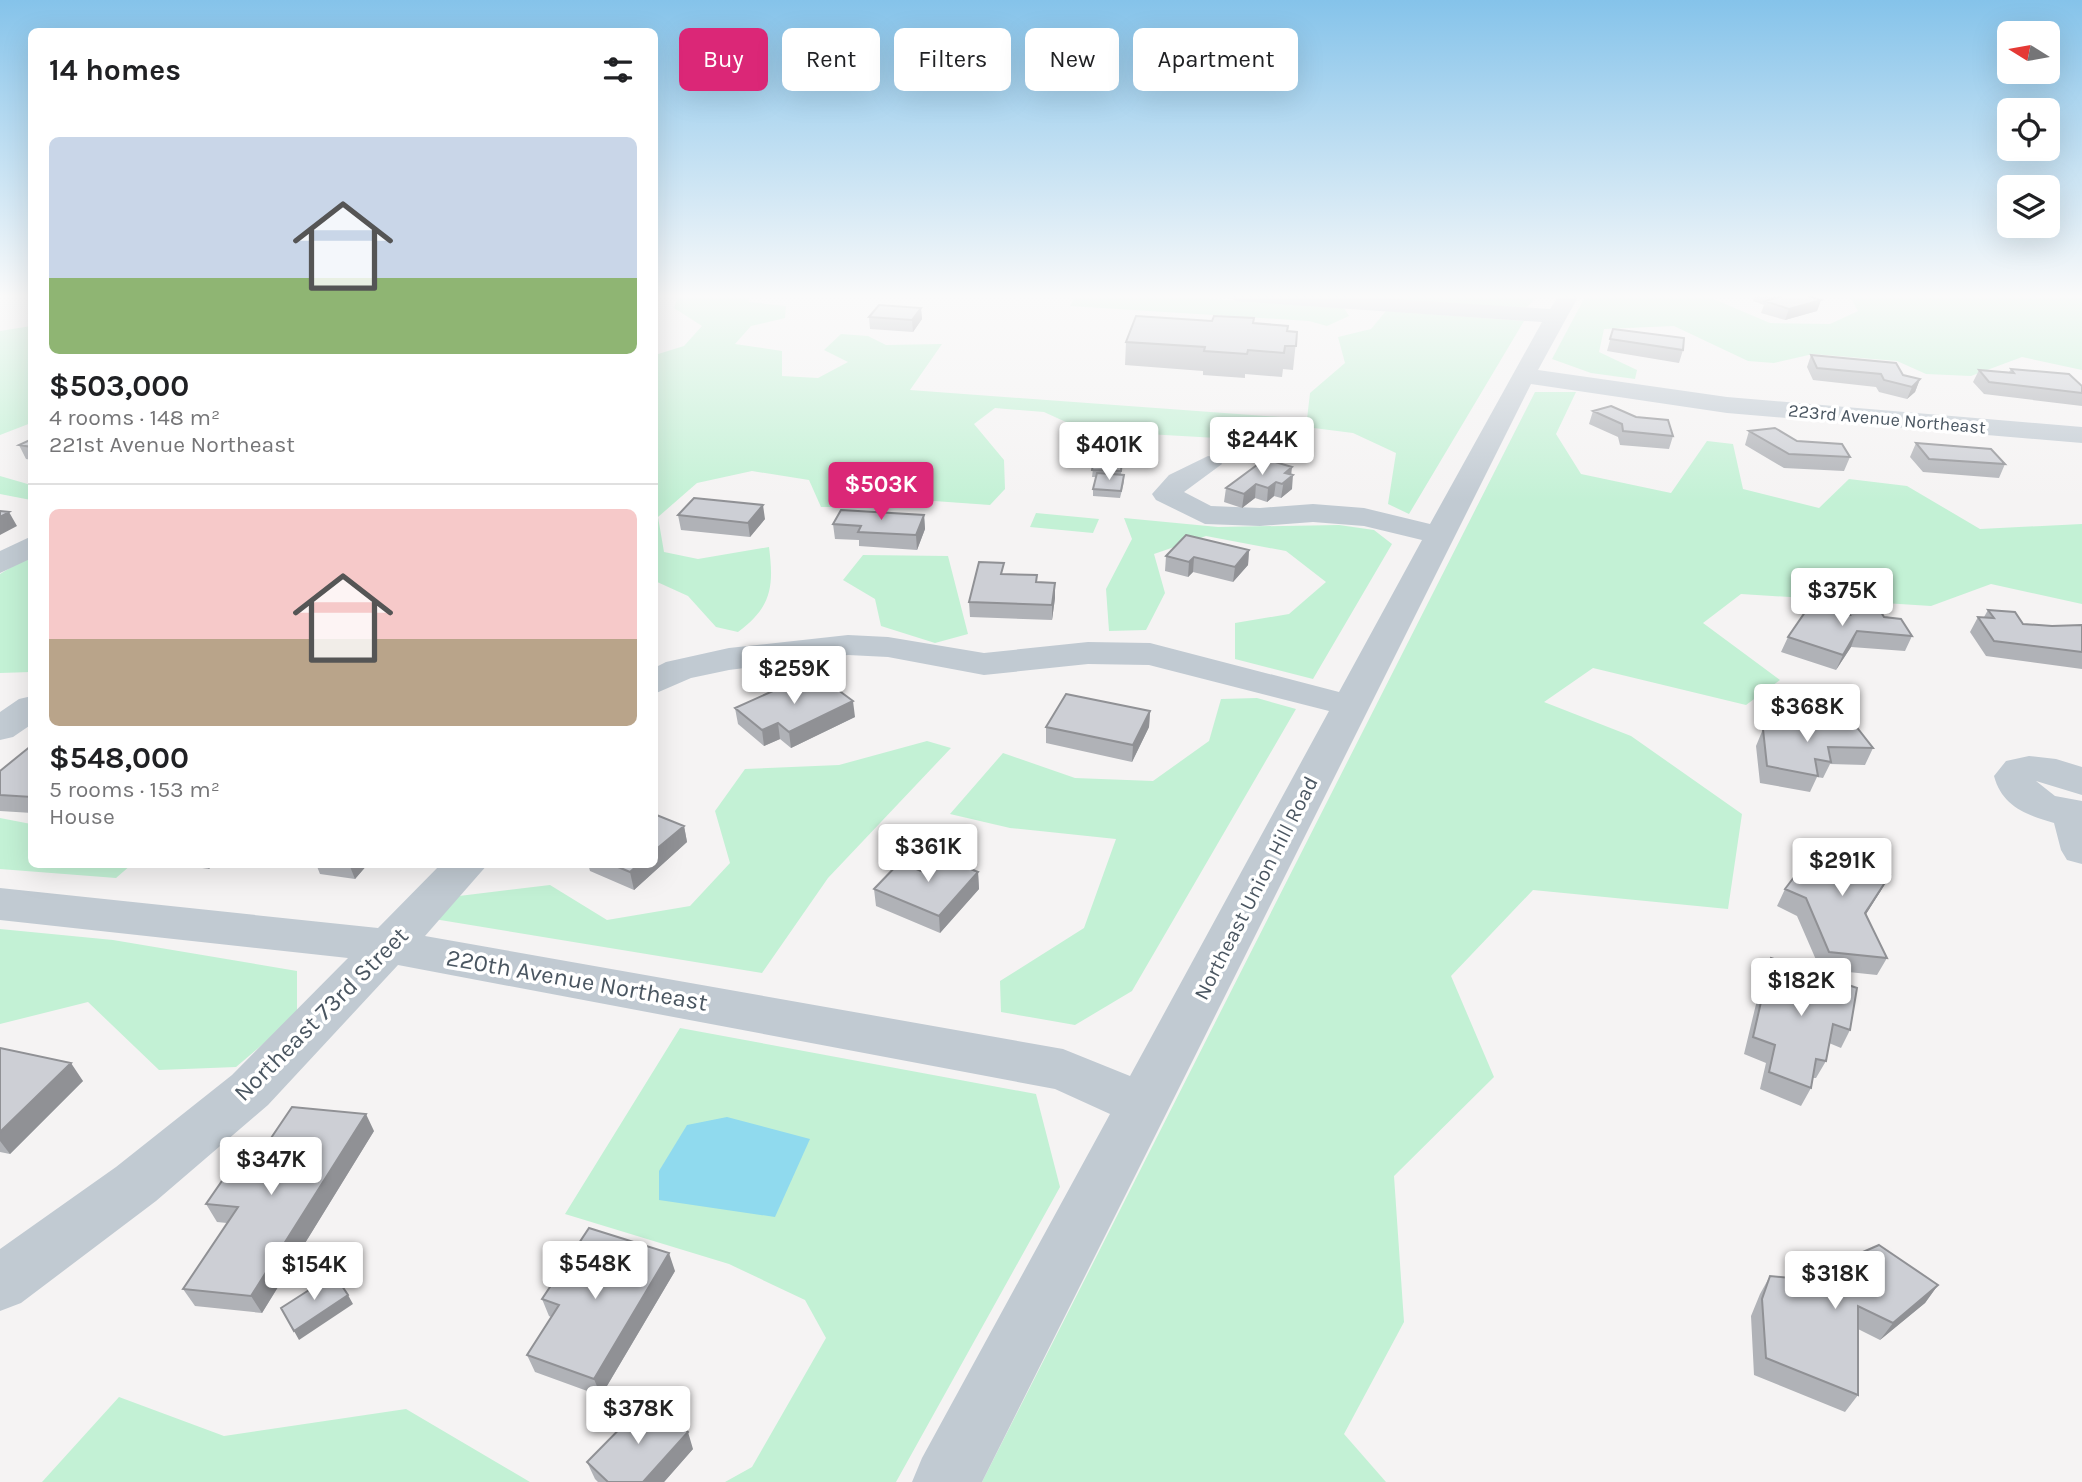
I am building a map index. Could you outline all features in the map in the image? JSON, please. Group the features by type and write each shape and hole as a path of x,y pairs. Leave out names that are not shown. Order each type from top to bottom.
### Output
{"street":[{"name":"Northeast Union Hill Road","path":"946,1482 1532,364"},
{"name":"223rd Avenue Northeast","path":"1526,376 1763,409 2082,435"},
{"path":"1208,464 1179,481 1166,494 1205,515 1260,517 1313,513 1363,517 1441,536"},
{"path":"0,564 28,547"},
{"path":"658,681 679,670 729,659 848,645 888,647 985,664 1122,652 1150,654 1351,706"},
{"path":"0,729 28,709"},
{"name":"Northeast 73rd Street","path":"0,1283 136,1184 250,1090 463,868"},
{"name":"220th Avenue Northeast","path":"0,904 388,946 1063,1070 1143,1105"}],"green space":[{"path":"0,364 28,364 28,424 0,435"},
{"path":"658,364 782,364 782,376 818,378 844,364 928,364 910,390 1307,419 1310,393 1344,364 1498,364 1409,514 1388,504 1396,453 1353,433 1290,425 1217,438 1147,434 1103,439 1044,412 995,408 974,424 1004,460 1005,489 990,505 864,496 848,507 821,507 809,480 752,471 697,483 658,517"},
{"path":"1566,364 1625,364 1637,370 1635,379 1591,373"},
{"path":"1904,364 2003,364 1971,376 1926,374"},
{"path":"2055,364 2082,364 2082,370"},
{"path":"1535,392 1576,392 1556,434 1581,474 1671,493 1707,441 1733,444 1743,489 1819,508 1849,479 1907,486 1980,529 2082,524 2082,604 1991,584 1931,606 1741,594 1703,623 1780,680 1746,705 1593,668 1544,702 1631,736 1742,814 1728,909 1533,890 1451,976 1494,1077 1394,1176 1404,1322 1344,1434 1386,1482 982,1482"},
{"path":"0,476 28,484 28,499 0,494"},
{"path":"1036,513 1099,519 1093,533 1030,527"},
{"path":"658,517 664,552 698,559 769,547 771,573 768,595 758,614 738,632 716,627 688,596 658,582"},
{"path":"1124,518 1218,527 1339,525 1374,530 1392,544 1313,679 1235,659 1235,623 1289,614 1326,582 1286,551 1206,536 1154,554 1165,593 1146,630 1109,631 1106,589 1132,539"},
{"path":"863,555 948,556 968,634 935,643 881,626 875,599 843,580"},
{"path":"28,557 28,672 0,673 0,574"},
{"path":"1257,698 1296,709 1132,991 1075,1025 1001,1012 1000,981 1084,928 1116,839 1010,828 950,814 1003,753 1075,778 1153,781 1209,741 1221,699"},
{"path":"927,741 951,748 828,878 762,973 434,919 459,896 550,885 607,920 690,906 730,863 715,811 745,769 839,765"},
{"path":"0,818 28,823 28,868 128,868 116,878 0,869"},
{"path":"0,929 113,940 297,971 297,1015 236,1067 159,1070 88,1002 0,1024"},
{"path":"680,1028 1036,1094 1060,1187 896,1482 725,1482 752,1467 826,1338 805,1300 729,1264 565,1214"},
{"path":"119,1397 224,1436 406,1409 530,1482 42,1482"}],"water":[{"path":"727,1117 810,1139 775,1217 659,1200 659,1171 687,1125"}],"building":[{"path":"1815,364 1897,364 1903,375 1920,379 1912,387 1884,380 1881,374 1817,368"},
{"path":"2011,369 2069,374 2082,386 2082,393 1989,382 1979,370 2014,373"},
{"path":"1611,406 1636,417 1668,420 1673,436 1623,431 1622,424 1593,411"},
{"path":"1775,428 1797,441 1842,444 1850,457 1789,454 1749,431"},
{"path":"1916,443 1991,449 2005,464 1929,459"},
{"path":"1265,459 1292,467 1285,473 1293,475 1282,484 1276,482 1268,488 1256,484 1244,494 1226,488"},
{"path":"1094,460 1122,461 1121,471 1092,470"},
{"path":"1097,473 1124,475 1121,491 1093,489"},
{"path":"694,498 763,505 748,523 678,515"},
{"path":"841,510 924,515 916,535 858,532 861,526 833,524"},
{"path":"1186,535 1249,550 1235,567 1194,557 1189,562 1166,556"},
{"path":"979,562 1004,563 1001,574 1037,575 1036,582 1055,583 1052,605 969,602"},
{"path":"1810,605 1844,615 1850,615 1847,610 1881,612 1884,617 1901,619 1912,636 1857,631 1843,655 1788,637"},
{"path":"1988,610 2015,612 2023,624 2082,625 2082,652 1994,641 1978,617 1994,618"},
{"path":"826,681 853,701 789,732 778,723 762,730 735,708 784,686 795,694"},
{"path":"1066,694 1150,711 1133,745 1046,727"},
{"path":"1769,720 1807,728 1804,724 1855,725 1873,748 1828,747 1831,762 1815,759 1818,776 1767,766 1763,729"},
{"path":"28,748 28,797 0,795 0,771"},
{"path":"658,816 684,826 658,848"},
{"path":"1849,842 1875,854 1867,865 1890,875 1865,913 1887,958 1829,952 1806,898 1785,889 1819,844 1840,853"},
{"path":"936,855 978,872 939,916 874,889 900,862 921,871"},
{"path":"1771,958 1857,988 1850,1030 1833,1024 1826,1061 1816,1059 1811,1088 1769,1072 1775,1045 1753,1037"},
{"path":"0,1048 71,1063 0,1132"},
{"path":"292,1107 366,1114 251,1296 183,1289 238,1207 206,1204 251,1139 269,1141"},
{"path":"589,1228 669,1253 594,1379 527,1355 559,1305 542,1299"},
{"path":"1879,1245 1938,1285 1893,1323 1858,1306 1858,1395 1766,1358 1762,1299 1770,1276 1800,1279 1796,1253 1840,1262"},
{"path":"334,1274 348,1295 294,1331 281,1308"},
{"path":"649,1399 688,1432 643,1482 608,1482 587,1462"}]}
